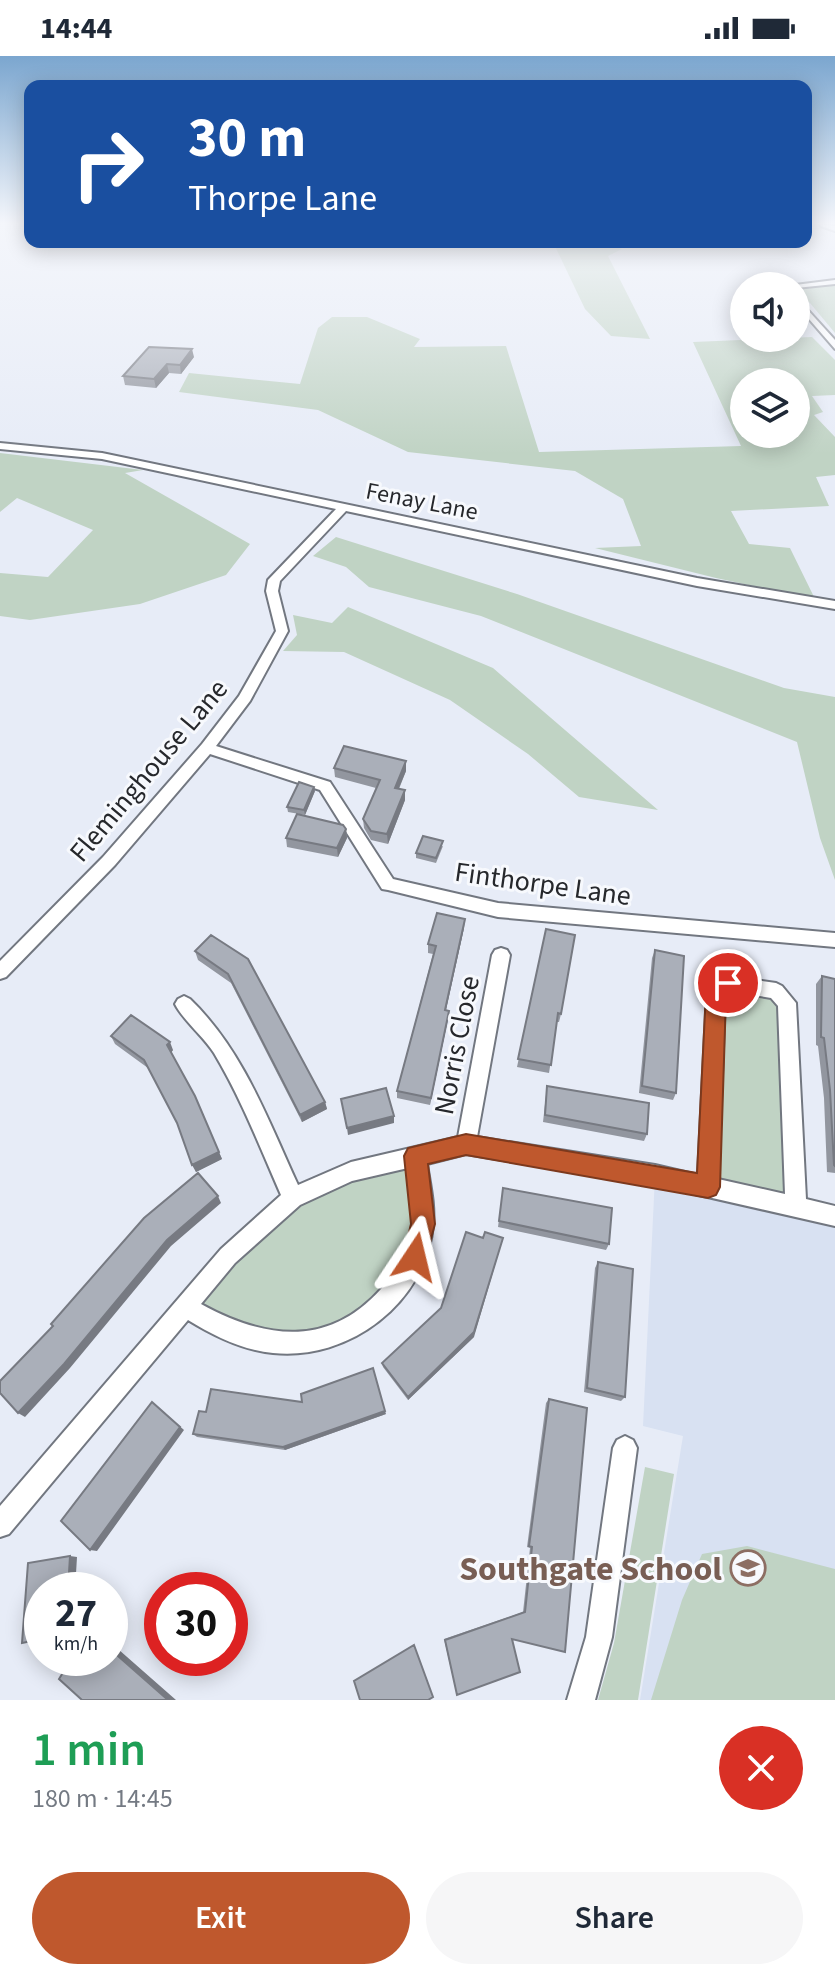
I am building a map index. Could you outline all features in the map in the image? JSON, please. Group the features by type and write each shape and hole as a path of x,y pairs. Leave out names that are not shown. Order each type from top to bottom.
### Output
{"street":[{"path":"810,316 835,346"},
{"name":"Fenay Lane","path":"0,446 102,456 697,582 835,605"},
{"name":"Fleminghouse Lane","path":"0,972 109,861 207,748 245,698 282,631 272,591 274,580 343,508"},
{"name":"Finthorpe Lane","path":"207,748 325,786 388,884 498,910 835,940"},
{"name":"Norris Close","path":"466,1145 501,955"},
{"path":"708,1187 716,992 728,983 776,991 787,1003 796,1208"},
{"path":"184,1004 205,1022 223,1049 293,1198"},
{"path":"0,1525 228,1256 293,1198 351,1172 466,1145 708,1187 835,1216"},
{"path":"185,1307 234,1334 265,1341 299,1342 337,1335 370,1315 395,1289 415,1257 423,1224 416,1156"},
{"path":"581,1700 599,1637 625,1448"}],"shaded area":[{"name":"Southgate School","path":"655,1176 835,1216 835,1700 640,1700 683,1436 643,1426"}],"green space":[{"path":"581,301 631,301 650,339 611,336"},
{"path":"810,301 835,301 835,333 810,303"},
{"path":"332,317 367,317 420,339 414,347 506,346 539,452 730,446 810,448 810,368 730,368 730,422 693,342 730,340 730,352 810,352 812,337 835,360 835,395 812,396 823,412 814,415 835,437 835,475 816,477 829,506 731,511 749,544 790,548 815,599 595,548 641,546 623,499 575,471 408,452 318,410 179,392 189,373 300,384 318,328"},
{"path":"0,453 143,470 125,473 250,544 226,575 140,604 30,620 0,616 0,573 48,577 93,530 17,498 0,512"},
{"path":"336,537 517,594 784,688 835,697 835,880 820,838 797,742 481,616 369,587 346,567 313,556"},
{"path":"348,607 493,668 658,810 579,797 528,754 450,700 344,652 283,651 297,635 293,615 332,623"},
{"path":"728,983 787,1003 796,1208 708,1187 716,992"},
{"path":"416,1156 415,1257 370,1315 299,1342 185,1307 293,1198"},
{"path":"645,1467 674,1474 638,1700 598,1700 614,1643"},
{"path":"747,1546 835,1569 835,1700 651,1700 682,1600 702,1554"}],"building":[{"path":"149,347 192,349 180,365 167,364 154,379 123,376"},
{"path":"344,746 406,761 395,788 405,790 387,834 371,831 363,819 380,780 334,768"},
{"path":"299,782 314,787 304,810 287,807"},
{"path":"297,814 343,825 346,829 337,848 286,838"},
{"path":"423,836 443,841 436,858 416,853"},
{"path":"437,913 465,919 445,1010 449,1011 431,1098 397,1091 436,946 428,944"},
{"path":"546,929 575,935 561,1014 558,1013 551,1065 518,1059"},
{"path":"211,935 248,959 325,1102 300,1115 228,974 195,951"},
{"path":"655,950 684,956 676,1093 642,1086"},
{"path":"822,976 835,979 835,1166 830,1090 824,1038 821,1037"},
{"path":"131,1015 170,1042 167,1045 195,1096 219,1152 192,1165 177,1123 144,1060 111,1036"},
{"path":"547,1086 649,1103 647,1134 545,1115"},
{"path":"386,1088 394,1116 347,1128 341,1099"},
{"path":"198,1173 218,1196 167,1240 64,1364 18,1413 0,1393 0,1381 53,1326 51,1324 144,1218"},
{"path":"503,1188 612,1208 609,1244 499,1221"},
{"path":"466,1232 483,1238 485,1232 503,1238 474,1332 408,1397 382,1363 441,1308"},
{"path":"598,1262 633,1269 625,1397 587,1388"},
{"path":"373,1368 385,1411 283,1447 193,1434 199,1411 206,1412 211,1389 302,1402 301,1394"},
{"path":"549,1399 587,1408 565,1652 512,1639 520,1672 457,1695 445,1640 525,1612 532,1547 529,1546"},
{"path":"152,1402 180,1427 90,1550 61,1521"},
{"path":"70,1556 69,1572 27,1572 28,1563"},
{"path":"414,1645 433,1697 428,1700 360,1700 354,1681"},
{"path":"128,1665 168,1700 82,1700 59,1679 61,1676 128,1676"}],"place":[{"name":"Southgate School","path":"748,1568"}],"route":[{"path":"415,1257 423,1224 416,1156 466,1145 655,1175 708,1187 716,992 728,983"}]}
